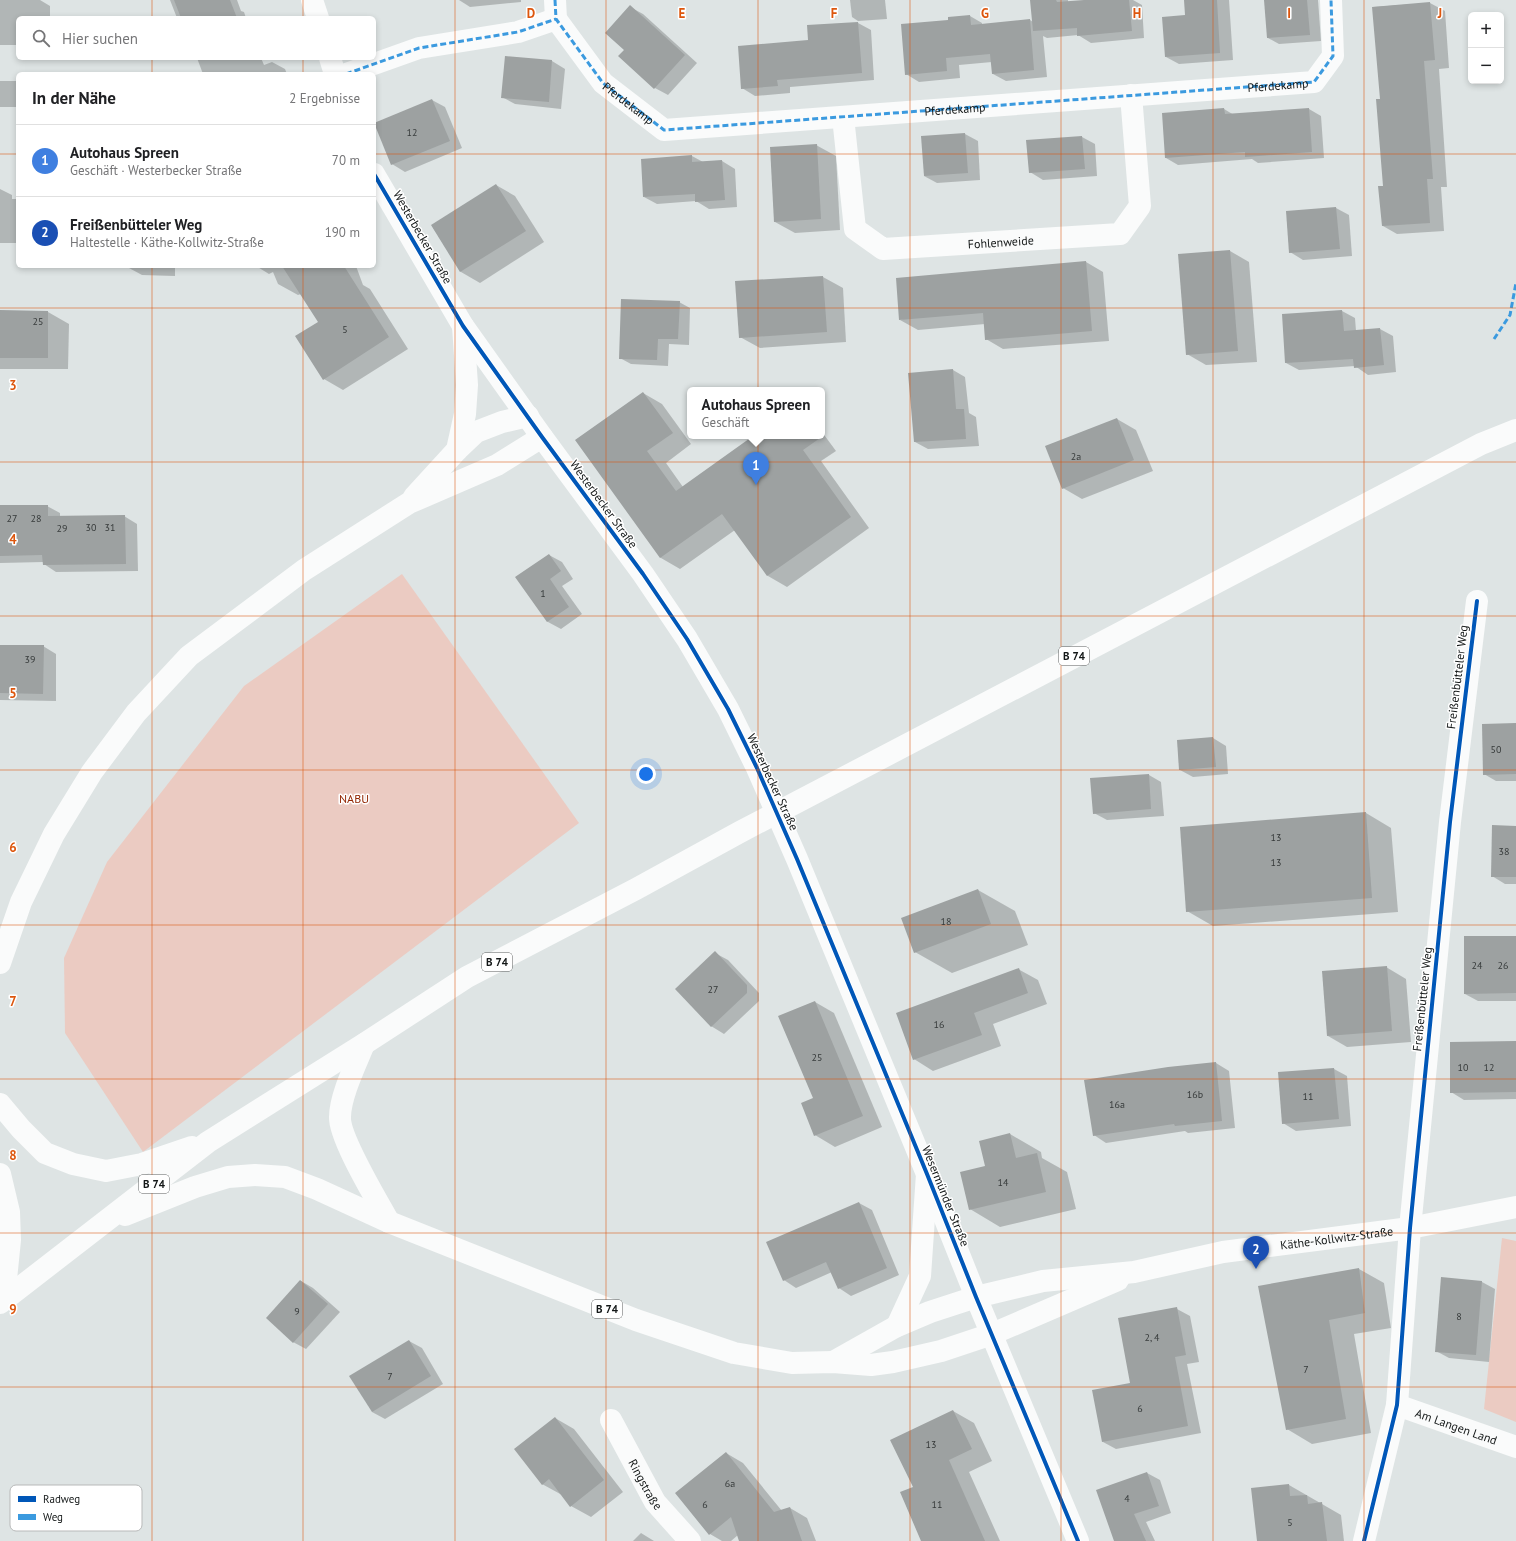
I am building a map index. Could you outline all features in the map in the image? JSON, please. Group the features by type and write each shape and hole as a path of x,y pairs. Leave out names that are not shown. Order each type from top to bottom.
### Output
{"street":[{"path":"312,0 317,16"},
{"name":"Pferdekamp","path":"352,72 419,48 518,32 555,10 603,83 664,130 843,117 1314,82 1334,56 1331,0"},
{"path":"331,60 334,72"},
{"name":"Fohlenweide","path":"843,117 855,229 884,249 1120,234 1140,206 1131,95"},
{"name":"Westerbecker Straße","path":"376,177 463,326 528,416 542,438 643,574 687,639 721,696 757,768 797,859"},
{"path":"457,450 465,414 467,385 463,326"},
{"path":"409,503 457,450 476,432 502,422 528,416"},
{"name":"B 74","path":"2,1301 208,1142 467,977 643,885 740,832 1481,444 1516,430"},
{"path":"0,963 21,902 54,834 92,772 136,713 189,656 304,570 409,503 497,465 542,438"},
{"name":"Freißenbütteler Weg","path":"1364,1541 1397,1405 1410,1228 1450,822 1477,601"},
{"name":"Wesermünder Straße","path":"797,859 976,1297 1078,1541"},
{"path":"364,1044 343,1098 340,1117 345,1137 389,1222"},
{"path":"0,1104 45,1153 73,1164 106,1171 142,1164 208,1142"},
{"path":"0,1174 10,1212 10,1240 2,1301"},
{"path":"897,1326 920,1276 927,1174"},
{"path":"100,1226 195,1187 228,1177 255,1175 285,1177 317,1189 389,1222"},
{"name":"Käthe-Kollwitz-Straße","path":"976,1297 1043,1281 1134,1272 1223,1252 1410,1228 1516,1207"},
{"name":"B 74","path":"389,1222 636,1320 734,1353 792,1363 833,1362 897,1326 930,1312 976,1297"},
{"name":"Käthe-Kollwitz-Straße","path":"833,1362 871,1365 893,1362 941,1351 992,1334 1134,1272"},
{"name":"Am Langen Land","path":"1397,1405 1516,1447"},
{"name":"Ringstraße","path":"611,1420 655,1502 690,1541"}],"green space":[{"name":"NABU","path":"402,574 579,823 143,1152 65,1033 64,958 107,862 244,686"},
{"path":"1502,1238 1516,1241 1516,1422 1484,1409"}],"building":[{"path":"174,0 230,0 236,16 180,16"},
{"path":"1030,0 1056,0 1057,2 1084,0 1129,0 1132,31 1077,36 1077,28 1033,31"},
{"path":"1184,0 1217,0 1220,53 1165,57 1162,17 1185,15"},
{"path":"1264,0 1307,0 1310,35 1267,38"},
{"path":"1430,2 1435,60 1424,61 1433,179 1427,179 1430,223 1382,226 1378,186 1383,186 1376,99 1380,99 1372,7"},
{"path":"630,5 685,55 654,89 618,56 624,50 605,33"},
{"path":"970,15 971,25 1030,19 1034,70 992,74 990,54 946,58 947,71 905,75 901,24 948,20 948,17"},
{"path":"858,22 862,73 777,80 778,86 741,89 738,46 808,40 807,25"},
{"path":"505,56 552,60 549,102 501,98"},
{"path":"432,99 450,141 391,165 376,128 376,122"},
{"path":"1224,108 1225,114 1309,108 1312,152 1245,157 1245,152 1165,158 1162,113"},
{"path":"965,133 968,173 924,176 921,136"},
{"path":"1082,136 1085,169 1029,173 1026,140"},
{"path":"817,144 821,219 774,222 770,147"},
{"path":"692,155 692,162 722,160 725,200 695,202 695,194 643,197 641,159"},
{"path":"496,184 526,231 460,272 431,225"},
{"path":"1336,207 1340,249 1289,253 1286,211"},
{"path":"1230,250 1238,351 1186,355 1178,254"},
{"path":"1086,261 1092,331 985,340 983,313 899,320 896,278"},
{"path":"283,268 345,268 389,337 323,380 295,336 318,322"},
{"path":"823,276 827,332 739,338 735,281"},
{"path":"621,299 680,301 678,339 658,339 657,360 619,359"},
{"path":"0,310 48,311 48,358 0,358"},
{"path":"1342,310 1344,331 1380,328 1384,365 1354,368 1353,359 1285,363 1282,314"},
{"path":"953,369 956,409 964,409 966,439 914,442 908,373"},
{"path":"643,392 673,433 647,451 676,491 749,439 819,439 803,450 851,517 767,576 722,514 660,558 575,440"},
{"path":"1117,418 1134,460 1062,489 1045,446"},
{"path":"0,505 48,505 48,516 125,515 126,564 43,565 42,555 0,556"},
{"path":"549,554 561,571 550,579 569,607 547,622 515,577"},
{"path":"0,645 44,645 43,694 0,693"},
{"path":"1516,723 1516,774 1483,775 1482,724"},
{"path":"1213,737 1216,767 1179,770 1177,740"},
{"path":"1149,774 1151,809 1093,814 1090,778"},
{"path":"1366,812 1372,898 1186,912 1180,827"},
{"path":"1492,825 1516,826 1516,877 1491,877"},
{"path":"978,889 991,924 914,953 901,918"},
{"path":"1464,936 1516,936 1516,993 1464,994"},
{"path":"715,951 747,985 747,993 711,1027 675,989"},
{"path":"1387,966 1392,1031 1327,1036 1322,971"},
{"path":"1019,968 1028,993 974,1013 982,1035 913,1060 896,1013"},
{"path":"815,1001 863,1116 814,1136 801,1103 813,1098 778,1016"},
{"path":"1516,1041 1516,1092 1450,1093 1450,1042"},
{"path":"1216,1062 1222,1121 1175,1126 1174,1124 1093,1136 1084,1080 1168,1067"},
{"path":"1334,1068 1339,1119 1282,1124 1278,1072"},
{"path":"1010,1133 1016,1158 1037,1153 1046,1192 969,1210 960,1172 985,1166 979,1141"},
{"path":"859,1202 887,1268 838,1289 826,1262 783,1281 766,1242"},
{"path":"1359,1268 1365,1313 1329,1320 1346,1419 1286,1430 1258,1286"},
{"path":"1441,1277 1482,1281 1476,1355 1435,1352"},
{"path":"300,1280 328,1304 293,1343 266,1318"},
{"path":"1177,1307 1186,1355 1175,1357 1188,1426 1102,1442 1092,1390 1130,1383 1118,1318"},
{"path":"409,1340 431,1376 372,1412 349,1376"},
{"path":"953,1410 972,1449 949,1460 985,1541 921,1541 900,1492 913,1487 890,1440"},
{"path":"555,1417 604,1480 570,1507 549,1479 542,1485 514,1449"},
{"path":"726,1452 774,1512 790,1507 802,1541 739,1541 731,1517 709,1535 675,1493"},
{"path":"1147,1472 1159,1506 1134,1514 1146,1541 1114,1541 1096,1490"},
{"path":"1289,1484 1290,1496 1307,1495 1308,1504 1322,1502 1327,1541 1257,1541 1251,1488"}],"marked path":[{"path":"555,0 556,19 603,83 664,130 1314,82 1333,56 1331,0"},
{"path":"352,72 419,48 518,32 556,19"},
{"path":"1494,339 1510,315 1516,283"}],"cycle path":[{"path":"376,177 463,326 542,437 643,574 687,639 728,709 757,768 797,859 976,1297 1078,1541"},
{"path":"1364,1541 1397,1405 1410,1228 1450,822 1477,601"}],"place":[{"name":"Autohaus Spreen","path":"756,485"},
{"name":"Freißenbütteler Weg","path":"1256,1269"}]}
